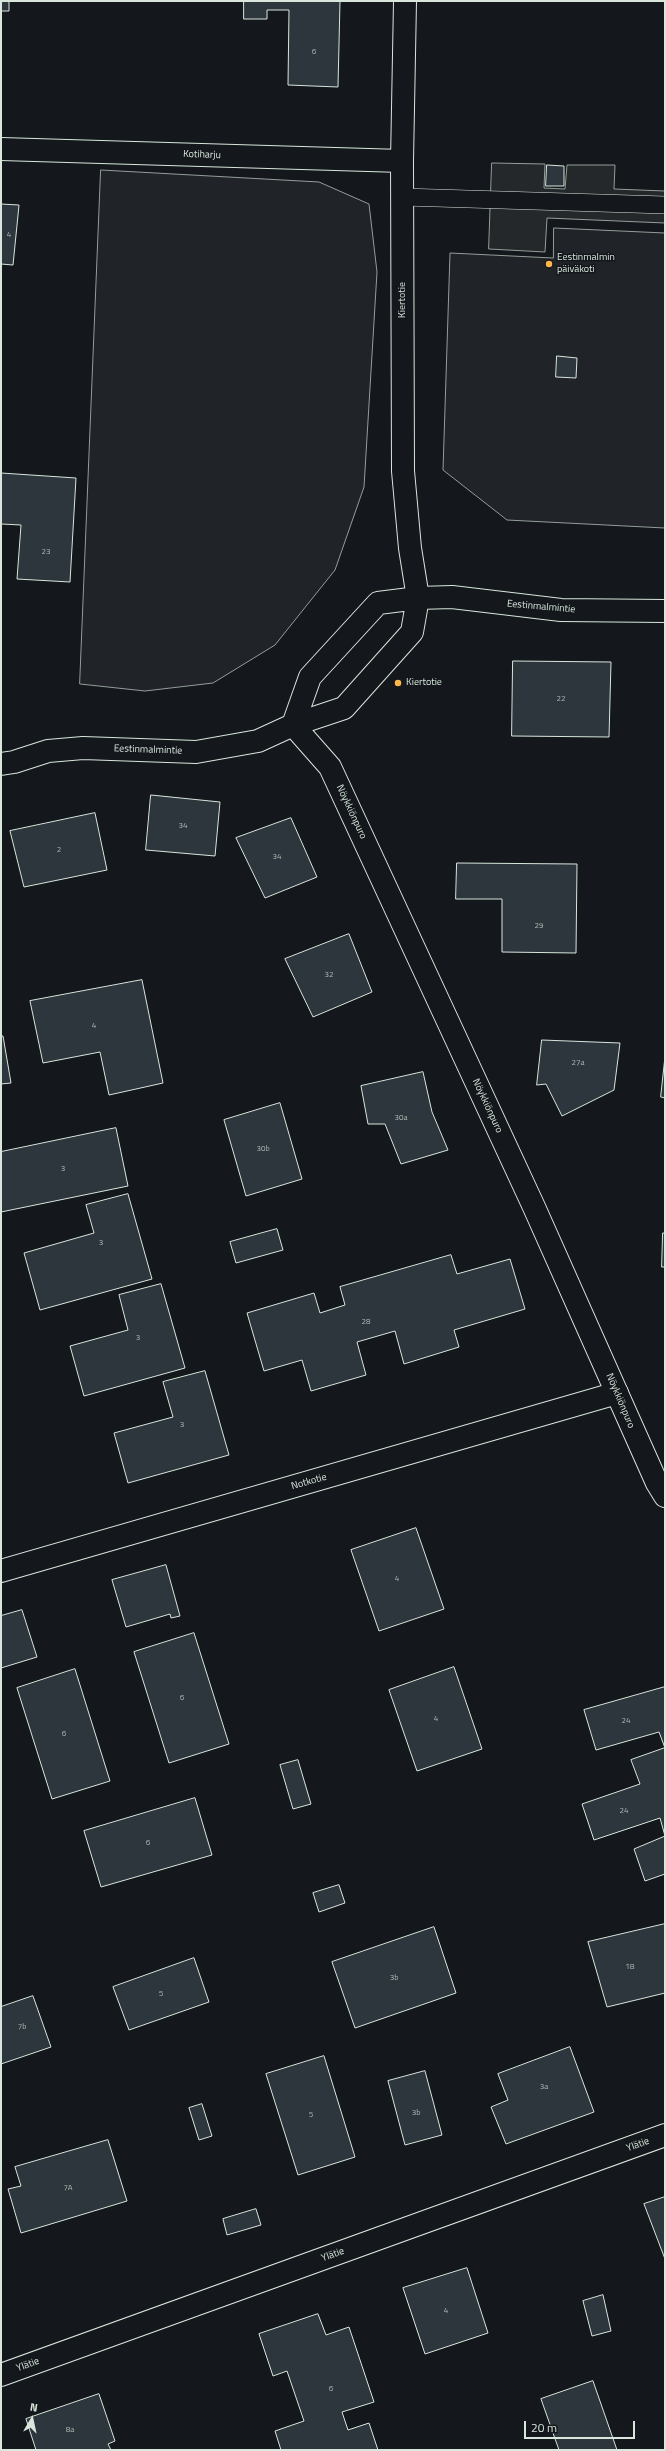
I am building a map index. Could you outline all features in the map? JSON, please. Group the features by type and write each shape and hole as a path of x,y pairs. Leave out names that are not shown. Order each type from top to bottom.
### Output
{"street":[{"name":"Kiertotie","path":"405,1 402,160 403,471 410,548 418,598"},
{"name":"Kotiharju","path":"1,149 402,160"},
{"name":"Eestinmalmintie","path":"293,725 310,677 378,603 418,598 452,597 561,610 665,611"},
{"name":"Eestinmalmintie","path":"1,764 14,762 48,751 83,748 196,752 258,741 293,725 344,708 412,632 418,598"},
{"name":"Nöykkiönpuro","path":"293,725 330,767 534,1207 657,1483 665,1496"},
{"name":"Notkotie","path":"1,1571 617,1393"},
{"name":"Ylätie","path":"1,2375 665,2135"}],"lane":[{"path":"402,198 665,206"}],"shaded area":[{"path":"492,163 545,164 544,188 565,189 567,165 615,165 614,189 665,191 665,223 547,218 545,252 489,249"},
{"path":"101,170 319,182 369,204 377,272 364,487 335,570 275,645 213,683 145,691 80,684"},
{"name":"Eestinmalmin päiväkoti","path":"554,228 665,233 665,528 507,520 443,470 450,253 553,258"}],"building":[{"path":"1,1 9,1 9,11 1,11"},
{"path":"244,1 340,1 338,87 288,85 289,10 267,10 267,19 244,19"},
{"path":"547,165 564,166 564,186 546,186"},
{"path":"1,204 19,205 13,265 1,264"},
{"path":"557,356 577,358 576,378 556,377"},
{"path":"1,473 76,478 70,582 17,579 21,525 1,524"},
{"path":"513,661 611,662 609,737 512,736"},
{"path":"151,795 220,802 215,856 146,850"},
{"path":"95,813 107,870 24,887 10,831"},
{"path":"291,818 317,877 265,898 236,838"},
{"path":"457,863 577,864 576,953 502,952 502,899 456,899"},
{"path":"349,934 372,992 313,1017 285,959"},
{"path":"142,980 163,1083 109,1095 100,1052 43,1063 30,1001"},
{"path":"1,1036 3,1036 11,1083 1,1084"},
{"path":"542,1040 620,1043 614,1090 562,1116 546,1084 537,1085"},
{"path":"665,1057 665,1098 661,1097"},
{"path":"423,1072 432,1112 448,1150 401,1164 385,1124 368,1124 361,1086"},
{"path":"280,1103 302,1179 246,1196 224,1120"},
{"path":"116,1128 128,1186 1,1212 1,1152"},
{"path":"128,1194 152,1279 40,1310 24,1253 94,1233 86,1205"},
{"path":"277,1229 283,1250 236,1263 230,1242"},
{"path":"663,1233 665,1233 665,1267 662,1267"},
{"path":"451,1255 457,1274 510,1259 525,1309 454,1330 459,1347 404,1364 395,1331 357,1342 366,1375 311,1391 302,1360 264,1371 247,1313 314,1293 320,1313 345,1305 340,1287"},
{"path":"161,1284 185,1368 84,1396 70,1346 128,1330 119,1295"},
{"path":"205,1371 229,1455 128,1483 114,1433 173,1417 163,1382"},
{"path":"416,1528 444,1609 379,1631 351,1550"},
{"path":"166,1565 180,1616 171,1618 170,1614 126,1627 112,1580"},
{"path":"22,1610 37,1657 1,1668 1,1616"},
{"path":"194,1633 229,1744 169,1763 134,1652"},
{"path":"454,1667 482,1749 417,1771 389,1690"},
{"path":"75,1669 110,1781 52,1799 17,1688"},
{"path":"665,1687 665,1748 659,1732 596,1750 584,1710"},
{"path":"665,1748 665,1836 660,1818 594,1840 582,1804 640,1784 631,1760"},
{"path":"298,1760 311,1804 293,1809 280,1765"},
{"path":"195,1798 212,1855 101,1887 84,1831"},
{"path":"665,1836 665,1874 645,1881 634,1849"},
{"path":"339,1885 345,1903 319,1912 313,1893"},
{"path":"665,1924 665,1993 607,2007 588,1942"},
{"path":"434,1927 456,1993 355,2028 332,1962"},
{"path":"194,1958 209,2002 129,2030 113,1987"},
{"path":"33,1996 51,2047 1,2064 1,2007"},
{"path":"570,2047 594,2112 506,2144 491,2107 508,2100 498,2074"},
{"path":"324,2056 355,2157 298,2175 266,2074"},
{"path":"425,2071 442,2135 405,2145 388,2081"},
{"path":"202,2104 212,2136 199,2140 189,2108"},
{"path":"108,2140 127,2201 21,2233 8,2189 21,2186 15,2167"},
{"path":"665,2197 665,2259 644,2204"},
{"path":"256,2209 261,2225 227,2235 223,2219"},
{"path":"467,2268 488,2333 425,2354 403,2288"},
{"path":"603,2295 611,2331 592,2336 583,2301"},
{"path":"318,2314 326,2335 349,2327 374,2402 342,2412 348,2430 369,2423 378,2450 281,2450 275,2431 304,2421 287,2371 273,2376 259,2334"},
{"path":"593,2381 617,2450 559,2450 541,2399"},
{"path":"99,2394 115,2441 108,2444 111,2450 36,2450 26,2419"}],"place":[{"name":"Eestinmalmin päiväkoti","path":"549,264"},
{"name":"Kiertotie","path":"398,683"}]}
